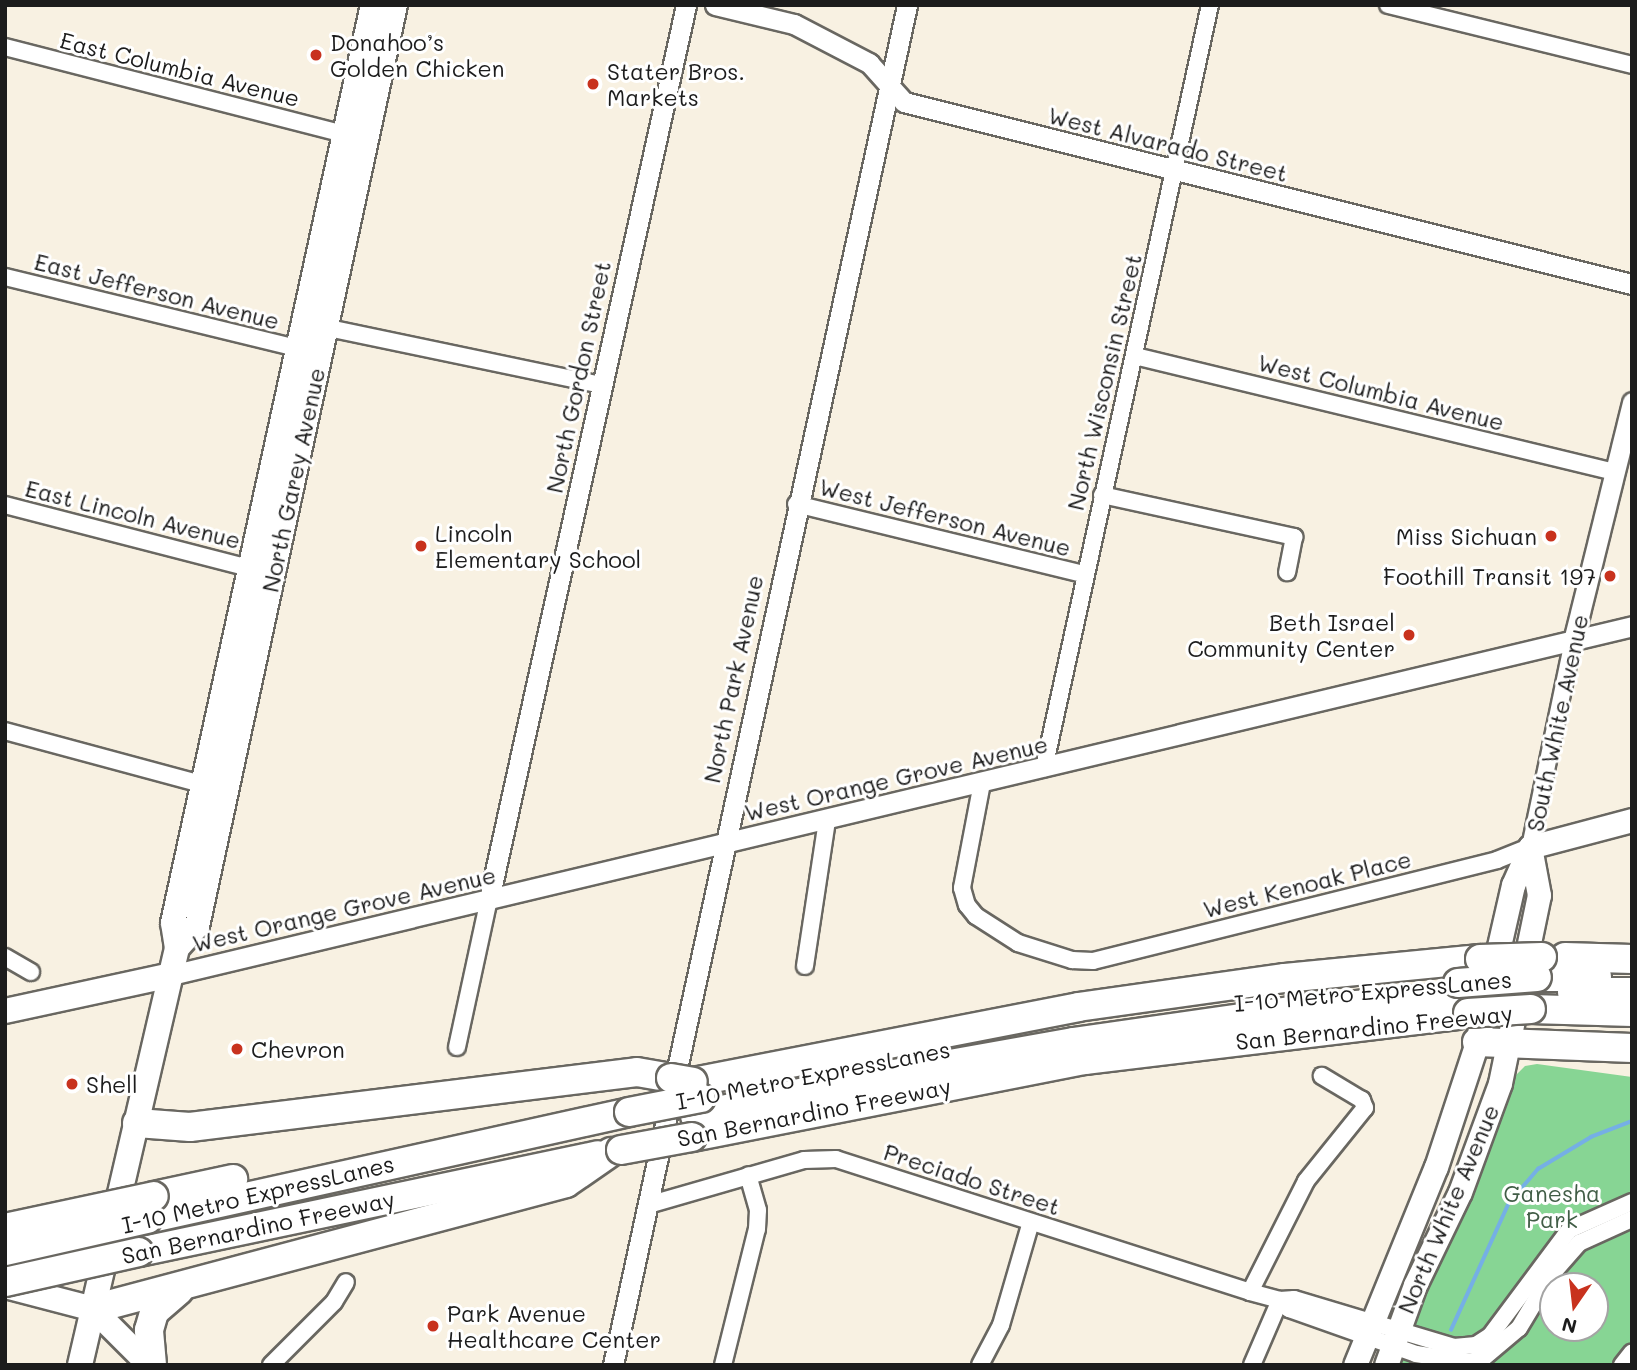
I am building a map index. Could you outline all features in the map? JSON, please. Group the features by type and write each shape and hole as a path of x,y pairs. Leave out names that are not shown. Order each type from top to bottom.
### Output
{"highway":[{"name":"San Bernardino Freeway","path":"5,1228 151,1208 626,1119 1078,1007 1285,978 1480,959 1536,984 1632,1012"},
{"name":"San Bernardino Freeway","path":"697,1102 1086,1060 1466,997 1536,984 1632,959"},
{"name":"I-10 Metro ExpressLanes","path":"1536,984 1632,977"},
{"name":"I-10 Metro ExpressLanes","path":"1536,984 1632,992"},
{"name":"I-10 Metro ExpressLanes","path":"253,1228 274,1207 697,1102 941,1048 1115,1020 1302,995 1466,997"},
{"path":"1476,1042 1632,1048"},
{"path":"137,1123 190,1127 626,1119 697,1102"},
{"path":"93,1309 182,1289 566,1183 626,1119"},
{"name":"I-10 Metro ExpressLanes","path":"5,1251 151,1208"},
{"name":"San Bernardino Freeway","path":"5,1284 253,1228"},
{"path":"151,1365 149,1330 154,1312 182,1289"}],"main road":[{"name":"North Garey Avenue","path":"315,325 344,134 373,5"},
{"name":"North Garey Avenue","path":"177,948 197,926 309,351 395,5"},
{"name":"North Garey Avenue","path":"80,1365 177,948 173,923 249,568 309,351"},
{"path":"1530,847 1632,820"},
{"name":"South White Avenue","path":"1368,1329 1436,1167 1476,1042 1513,885 1530,847"},
{"name":"North White Avenue","path":"1392,1347 1460,1192 1500,1083 1539,895 1530,847"},
{"path":"5,1011 171,975"},
{"path":"5,1284 93,1309 151,1365"},
{"path":"1355,1365 1368,1329"}],"street":[{"name":"North Gordon Street","path":"457,1047 685,5"},
{"name":"West Alvarado Street","path":"715,5 793,24 869,63 904,102 1632,284"},
{"name":"North Park Avenue","path":"613,1365 796,504 907,5"},
{"name":"North Wisconsin Street","path":"1044,768 1084,574 1135,356 1210,5"},
{"path":"1388,5 1632,65"},
{"name":"East Columbia Avenue","path":"5,47 344,134"},
{"name":"East Jefferson Avenue","path":"5,277 309,351"},
{"path":"315,325 602,385"},
{"name":"West Columbia Avenue","path":"1135,356 1616,472"},
{"name":"South White Avenue","path":"1530,847 1574,638 1632,402"},
{"path":"1102,495 1294,537 1287,572"},
{"name":"West Jefferson Avenue","path":"796,504 1084,574"},
{"name":"East Lincoln Avenue","path":"5,505 249,568"},
{"name":"West Orange Grove Avenue","path":"171,975 1632,626"},
{"path":"5,731 202,783"},
{"name":"West Kenoak Place","path":"982,783 962,888 967,905 976,916 1018,943 1072,960 1093,961 1483,864 1530,847"},
{"path":"805,966 827,820"},
{"path":"5,957 31,972"},
{"path":"1250,1292 1306,1181 1365,1108 1362,1100 1322,1076"},
{"name":"Preciado Street","path":"648,1205 804,1160 836,1159 1250,1292 1280,1300 1294,1299 1368,1329 1392,1347"},
{"path":"723,1365 757,1229 758,1210 748,1175"},
{"path":"1481,1356 1562,1236 1632,1202"},
{"path":"1392,1347 1445,1363 1481,1356 1520,1328 1550,1275 1579,1243 1632,1219"},
{"path":"980,1365 1001,1325 1031,1222"},
{"path":"271,1365 334,1302 346,1282"},
{"path":"1252,1365 1280,1300"},
{"path":"1392,1347 1433,1344 1481,1356"},
{"path":"1622,1365 1632,1352"}],"green space":[{"name":"Ganesha Park","path":"1537,1064 1632,1077 1632,1365 1400,1365 1413,1316 1478,1173 1514,1077 1525,1066"}],"waterway":[{"path":"1451,1330 1509,1203 1538,1169 1591,1137 1632,1121"}],"place":[{"name":"Donahoo’s Golden Chicken","path":"316,55"},
{"name":"Stater Bros. Markets","path":"593,84"},
{"name":"Miss Sichuan","path":"1551,536"},
{"name":"Lincoln Elementary School","path":"421,546"},
{"name":"Foothill Transit 197","path":"1610,576"},
{"name":"Beth Israel Community Center","path":"1409,635"},
{"name":"Chevron","path":"237,1049"},
{"name":"Shell","path":"72,1084"},
{"name":"Park Avenue Healthcare Center","path":"433,1326"}]}
